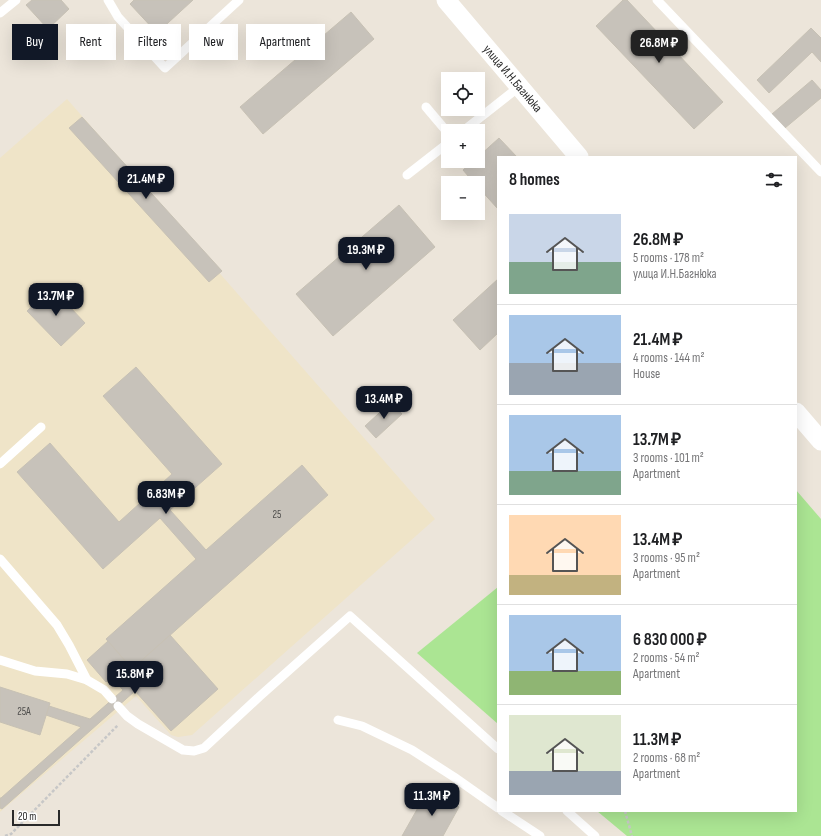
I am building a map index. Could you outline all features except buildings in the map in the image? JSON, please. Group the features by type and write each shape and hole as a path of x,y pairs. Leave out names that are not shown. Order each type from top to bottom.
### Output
{"street":[{"name":"улица И.Н.Багнюка","path":"446,0 578,156"},
{"path":"797,413 821,441"}],"lane":[{"path":"0,13 16,0"},
{"path":"108,0 118,17 164,68 239,0"},
{"path":"657,0 821,172"},
{"path":"472,124 519,87"},
{"path":"426,107 441,125"},
{"path":"407,175 441,148"},
{"path":"0,464 41,427"},
{"path":"0,559 57,625 70,645 87,680"},
{"path":"0,660 35,670 66,674 87,680 104,690 127,716 138,724 183,750 194,751 204,748 350,616 497,748"},
{"path":"338,720 362,726 412,750 497,807"},
{"path":"504,812 540,836"},
{"path":"568,812 595,836"}],"path":[{"path":"5,836 11,834 127,716"},
{"path":"625,812 632,836"}],"shaded area":[{"path":"67,99 435,519 192,735 178,737 171,735 136,696 0,812 0,158"}],"green space":[{"path":"797,491 821,519 821,836 627,836 598,812 797,812"},
{"path":"497,588 497,723 417,653"}]}
